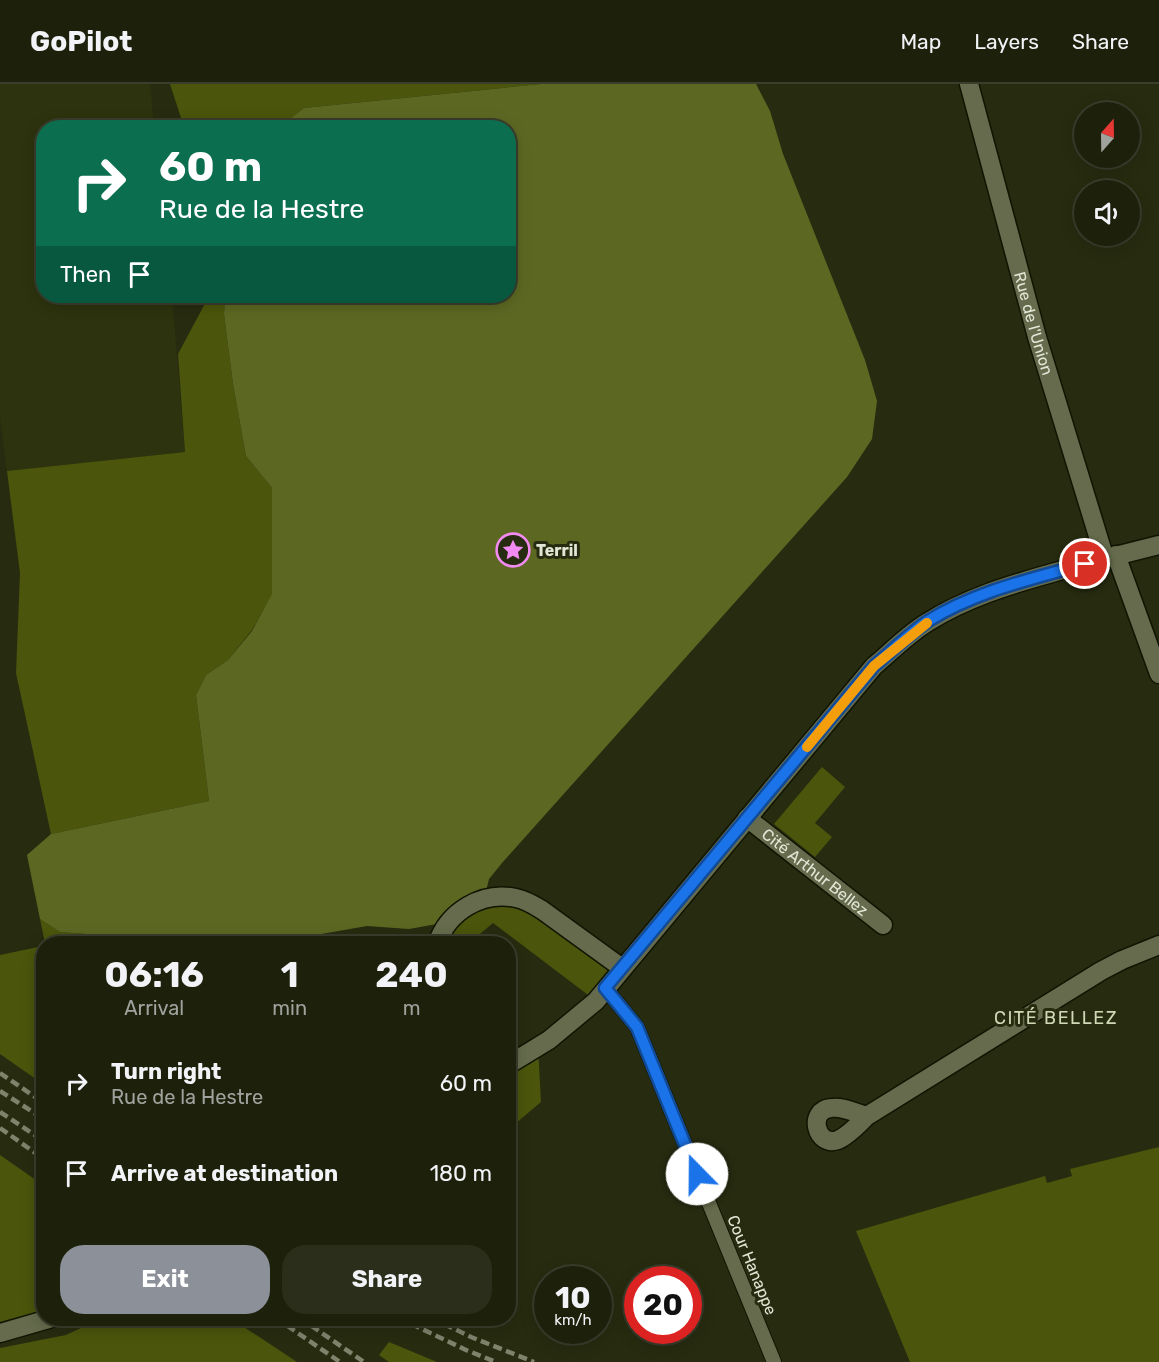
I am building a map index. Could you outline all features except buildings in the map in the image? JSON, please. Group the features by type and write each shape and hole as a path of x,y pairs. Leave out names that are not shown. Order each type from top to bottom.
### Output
{"street":[{"name":"Rue de l'Union","path":"969,84 1037,337 1110,557 1159,674"},
{"path":"516,1060 549,1040 596,1000 874,666 926,623 975,597 1159,545"},
{"name":"Cité Arthur Bellez","path":"747,818 883,925"},
{"path":"440,936 448,922 464,907 484,899 515,898 530,902 622,968"},
{"path":"867,1116 1101,971 1159,945"},
{"path":"0,1333 36,1323"}],"lane":[{"name":"Cour Hanappe","path":"605,988 637,1027 774,1362"}],"shaded area":[{"path":"0,84 150,84 153,120 36,120 36,303 173,303 185,452 7,471 0,417"}],"green space":[{"path":"170,84 541,84 304,108 290,120 182,120"},
{"path":"541,84 756,84 770,111 783,154 865,360 877,401 872,439 847,477 502,863 489,879 484,899 448,922 409,929 367,926 310,936 88,936 60,932 40,919 27,855 51,834 209,801 196,695 206,675 228,660 252,631 272,594 272,488 246,456 233,384 225,303 516,303 516,120 289,120 304,108"},
{"path":"205,303 225,303 233,384 246,456 272,488 272,595 252,630 228,660 206,675 196,695 209,801 51,834 16,673 20,573 7,471 185,452 178,354"},
{"path":"822,767 845,787 815,823 832,837 815,857 774,824"},
{"path":"515,898 622,968 596,1001 516,940 516,936 510,936 493,923 477,936 443,936 464,907"},
{"path":"40,919 60,932 88,936 44,936"},
{"path":"36,948 36,1079 0,1054 0,955"},
{"path":"538,1047 541,1102 516,1123 516,1061"},
{"path":"1159,1147 1159,1362 910,1362 856,1231 1045,1176 1047,1183 1072,1176 1070,1169"},
{"path":"0,1155 36,1180 36,1321 0,1333"},
{"path":"85,1326 243,1326 297,1362 0,1362 0,1348 66,1335"},
{"path":"389,1342 437,1362 389,1362 379,1355"}],"railway":[{"path":"0,1073 36,1098"},
{"path":"0,1091 36,1114"},
{"path":"0,1112 36,1136"},
{"path":"0,1128 36,1153"},
{"path":"288,1326 340,1362"},
{"path":"312,1326 364,1362"},
{"path":"416,1326 496,1362"},
{"path":"448,1326 534,1362"}],"slow traffic":[{"path":"807,747 874,666 927,623"}],"place":[{"name":"Terril","path":"513,550"}],"district":[{"name":"CITÉ BELLEZ","path":"1056,1018"}],"route":[{"path":"697,1174 637,1027 605,988 874,666 926,623 975,597 1085,564"}]}
